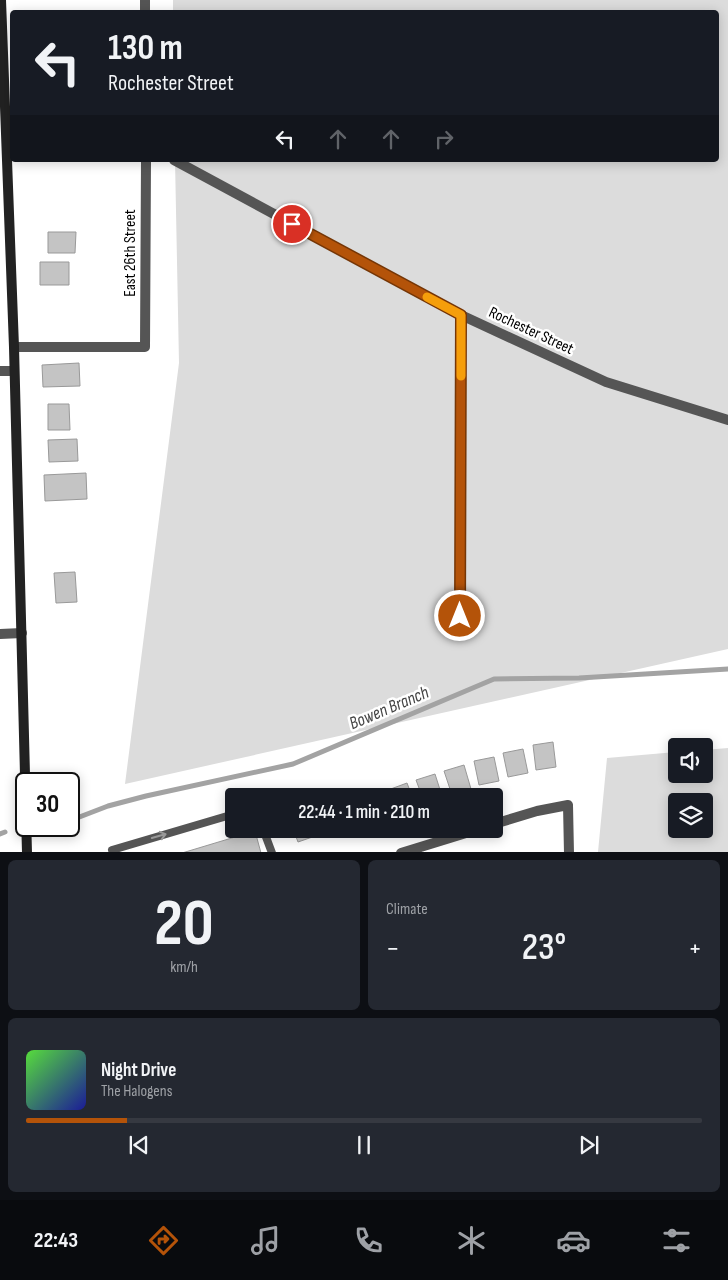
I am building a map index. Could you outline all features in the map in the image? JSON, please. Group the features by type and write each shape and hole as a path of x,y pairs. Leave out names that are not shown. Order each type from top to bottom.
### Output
{"street":[{"path":"1,0 14,347 27,852"},
{"name":"East 26th Street","path":"14,347 145,347 146,162"},
{"name":"Rochester Street","path":"178,162 461,315 606,382 728,420"},
{"path":"460,616 461,315"},
{"path":"0,371 14,371"},
{"path":"0,634 22,633"},
{"path":"503,821 568,805 569,852"},
{"path":"401,852 448,838"}],"lane":[{"path":"113,851 225,817"},
{"path":"267,838 272,852"}],"shaded area":[{"path":"173,0 728,0 728,649 125,784 179,363 175,162 719,162 719,10 173,10"},
{"path":"728,748 728,852 598,852 607,758 668,753 668,783 713,783 713,749"}],"building":[{"path":"48,232 76,232 75,253 48,253"},
{"path":"40,262 69,262 69,285 40,285"},
{"path":"79,363 80,386 43,387 42,365"},
{"path":"48,404 69,404 70,430 48,430"},
{"path":"77,439 78,461 49,462 48,440"},
{"path":"86,473 87,499 45,501 44,475"},
{"path":"75,572 77,602 56,603 54,573"},
{"path":"553,742 556,767 536,770 533,745"},
{"path":"523,749 528,773 508,777 503,753"},
{"path":"494,757 499,781 479,785 474,761"},
{"path":"464,765 471,788 450,788 444,771"},
{"path":"435,774 439,788 419,788 416,780"},
{"path":"407,783 409,788 393,788"},
{"path":"232,838 257,838 261,852 185,852"},
{"path":"296,838 310,838 298,842"}],"waterway":[{"name":"Bowen Branch","path":"80,817 108,806 146,796 293,764 494,679 579,678 728,669"},
{"name":"Bowen Branch","path":"0,834 5,832"}],"slow traffic":[{"path":"427,297 461,315 461,376"}],"route":[{"path":"292,224 461,315 460,616"}]}
